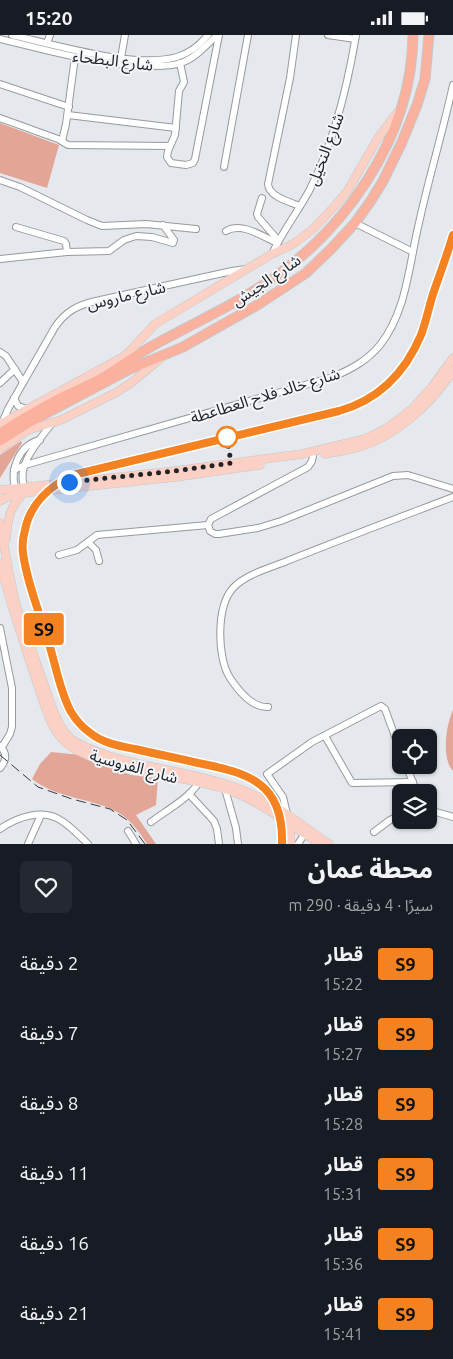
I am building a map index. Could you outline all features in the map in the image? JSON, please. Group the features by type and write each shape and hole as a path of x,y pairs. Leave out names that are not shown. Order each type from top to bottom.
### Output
{"highway":[{"name":"شارع الجيش","path":"1,427 98,380 132,355 256,290 293,263 320,239 349,206 383,151 400,110 408,80 414,35"},
{"name":"شارع الجيش","path":"0,441 30,422 138,365 188,344 285,289 306,273 355,223 383,181 409,127 417,105 424,79 429,35"}],"main road":[{"name":"شارع النخيل","path":"1,427 27,409 120,358 132,355 147,331 155,325 229,275 247,269 302,238 334,207 360,171 378,138 400,110"},
{"path":"0,449 28,430 52,423 117,392 169,353"},
{"path":"313,454 365,439 386,428 412,409 423,398 453,358"},
{"path":"0,490 15,488 23,490 176,477 313,454 355,449 377,440 398,428 418,412 438,391 453,371"},
{"path":"0,501 23,490"},
{"path":"5,551 8,516 23,490"},
{"name":"شارع الفروسية","path":"0,523 16,605 53,710 64,731 76,742 102,754 199,780 275,811 287,814 309,836 330,844"},
{"name":"شارع الفروسية","path":"0,563 11,607 43,699 53,725 64,740 80,751 119,765 223,783 247,791 320,844"},
{"path":"275,811 288,829 291,844"}],"street":[{"name":"شارع البطحاء","path":"12,35 153,66 180,63 191,58 218,35"},
{"path":"46,43 50,35"},
{"path":"124,60 125,35"},
{"name":"شارع البطحاء","path":"0,39 75,57 154,60 177,57 197,47 208,35"},
{"path":"180,63 184,82 180,91 176,128 167,157 171,163 186,165 193,163 218,35"},
{"path":"224,167 248,35"},
{"path":"296,35 290,78 268,184 270,191 274,194 300,206"},
{"path":"328,35 356,37"},
{"name":"شارع النخيل","path":"272,254 300,206 318,170 338,118 356,37"},
{"path":"62,141 68,115 75,57"},
{"path":"0,83 69,107"},
{"name":"شارع خالد فلاح العطاعطة","path":"14,471 25,465 47,463 333,377 367,359 381,345 393,325 407,284 419,222 453,85"},
{"path":"68,115 176,128"},
{"path":"0,119 74,146 169,146"},
{"path":"0,180 20,187 97,225 162,225 196,229"},
{"path":"262,198 258,217 278,241"},
{"path":"355,223 413,252"},
{"path":"0,259 67,252 109,251 124,240 136,236 152,237 173,243 174,241 162,225"},
{"path":"16,227 64,241 67,252"},
{"path":"226,231 232,227 240,227 278,241"},
{"name":"شارع ماروس","path":"1,427 14,398 61,319 75,307 96,301 229,275"},
{"path":"0,352 6,356 23,382"},
{"path":"0,383 15,369"},
{"path":"14,398 18,406 27,409"},
{"path":"23,490 22,476 25,465 52,423"},
{"path":"15,488 14,471 18,459 26,447 40,441"},
{"path":"59,555 77,550 94,536 208,525 214,517 308,467 312,461 313,454"},
{"path":"208,525 210,531 215,534 269,525 314,509 393,476 408,475 453,489"},
{"path":"268,707 260,707 251,701 232,681 223,663 220,643 221,631 226,601 232,589 251,576 453,497"},
{"path":"88,542 96,550 98,561"},
{"path":"0,633 11,684 12,724 10,734 1,746 6,760 0,768"},
{"path":"287,814 283,797 268,776 268,773 300,750 381,706 385,709 392,729"},
{"path":"325,736 352,783 413,782 410,774"},
{"path":"151,822 189,794 199,780"},
{"path":"225,789 236,828 238,844"},
{"path":"189,794 214,821 219,844"},
{"path":"437,812 453,817"},
{"path":"28,844 41,815"},
{"path":"0,829 22,817 50,816 63,821 88,844"},
{"path":"374,832 392,819"},
{"path":"128,831 136,844"},
{"path":"298,844 309,836"}],"shaded area":[{"path":"0,123 59,145 47,188 0,173"},
{"path":"21,441 22,443 0,478 0,455"},
{"path":"453,710 453,771 447,758 446,741 448,724"},
{"path":"51,752 81,755 131,775 158,778 156,805 136,815 156,844 147,844 130,821 111,809 53,791 32,779 40,764"}],"railway":[{"path":"282,844 281,824 277,808 270,795 249,778 219,768 123,747 99,739 77,721 63,695 27,575 23,553 24,535 31,512 36,504 49,490 73,475 339,411 366,400 378,392 389,383 407,361 421,335 453,235"},
{"path":"0,755 38,787 72,799 110,809 127,820 145,844"}],"train":[{"name":"S9","path":"282,844 282,823 278,808 267,791 252,779 224,768 109,743 90,734 77,721 66,700 28,576 23,548 25,529 32,511 38,502 47,492 73,475 339,411 358,405 374,396 388,384 408,359 421,335 453,235"}],"route":[{"path":"69,482 231,463 227,437"}]}
